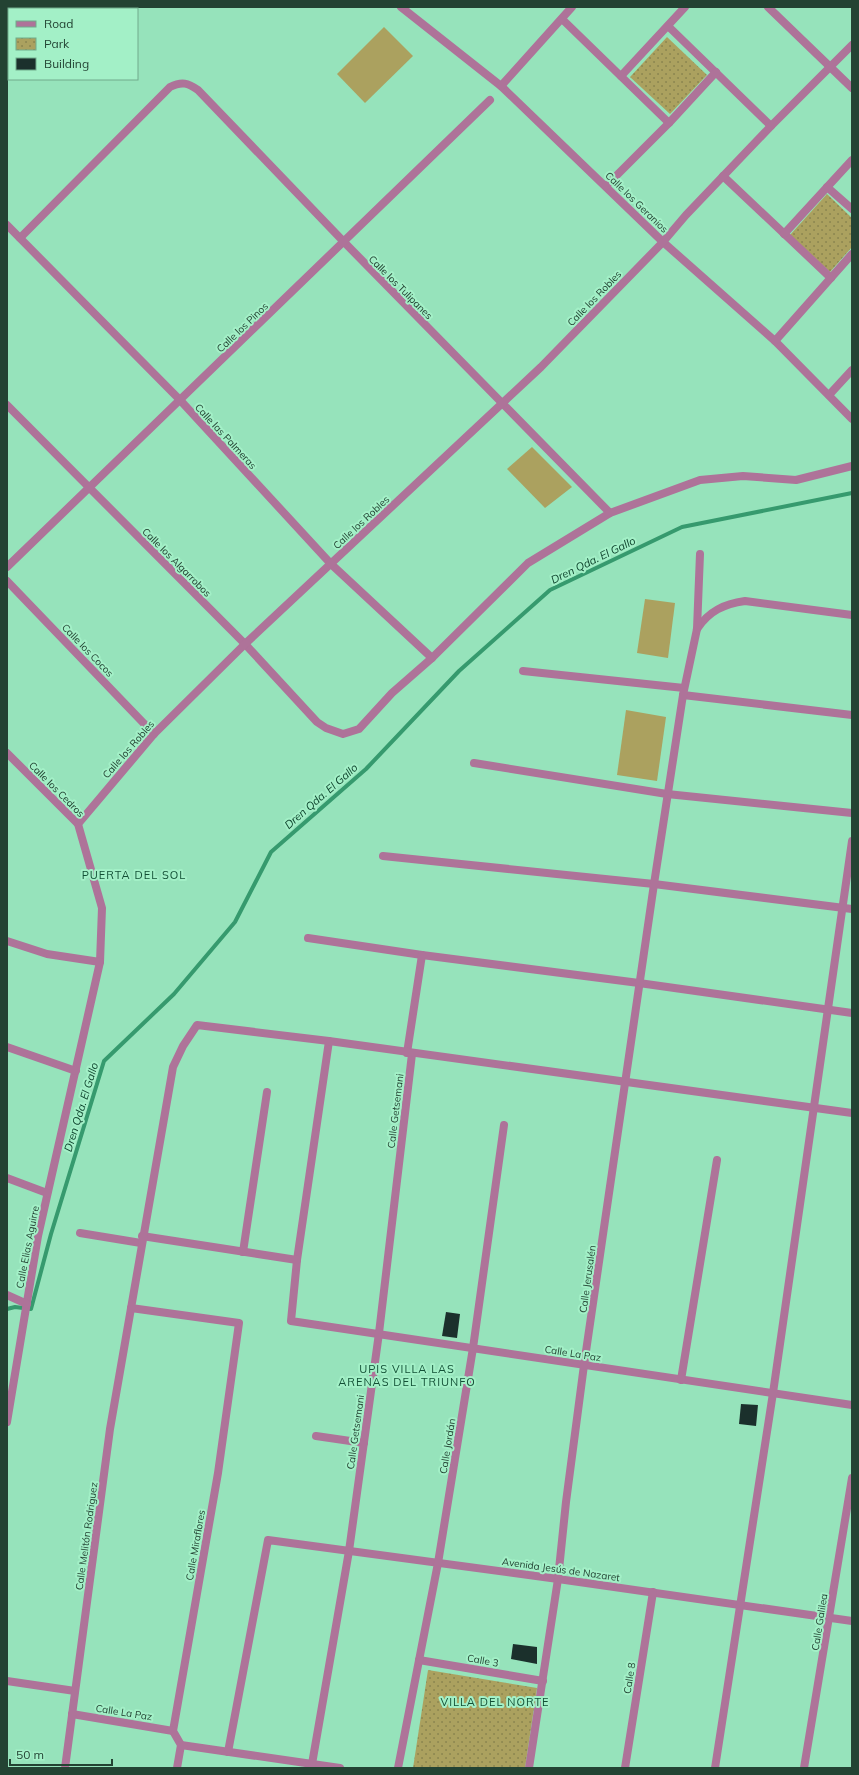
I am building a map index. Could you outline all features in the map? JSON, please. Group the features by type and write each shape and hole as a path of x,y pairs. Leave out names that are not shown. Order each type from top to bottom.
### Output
{"street":[{"name":"Calle los Geranios","path":"401,7 501,86 663,242 774,341 852,419"},
{"path":"501,86 572,7"},
{"path":"621,76 685,7"},
{"path":"773,9 852,88"},
{"path":"562,19 669,123"},
{"path":"668,26 771,126"},
{"name":"Calle los Robles","path":"78,824 154,734 246,644 503,404 663,242 723,176 852,45"},
{"path":"606,186 669,123 716,72"},
{"name":"Calle los Tulipanes","path":"20,238 170,87 183,82 189,84 198,90 344,242 610,513"},
{"name":"Calle los Pinos","path":"7,567 490,100"},
{"path":"784,234 852,160"},
{"path":"723,176 831,278"},
{"path":"827,187 852,209"},
{"name":"Calle las Palmeras","path":"7,225 180,400 331,564 432,658"},
{"path":"774,341 852,254"},
{"path":"829,395 852,370"},
{"name":"Calle los Algarrobos","path":"7,405 88,488 246,644 317,722 334,732 343,734 359,729 392,693 432,658"},
{"path":"432,658 528,563 610,513 700,480 743,476 796,480 852,466"},
{"name":"Calle Jerusalén","path":"529,1768 558,1579 566,1502 584,1365 639,983 667,794 684,691 697,629 700,554"},
{"name":"Calle los Cocos","path":"7,581 154,734"},
{"path":"697,629 705,617 730,603 745,601 852,615"},
{"path":"524,671 684,691 852,715"},
{"name":"Calle los Cedros","path":"7,753 78,824 102,908 100,962 76,1071"},
{"path":"474,763 667,794 852,813"},
{"path":"715,1768 772,1393 852,840"},
{"path":"383,856 654,884 852,909"},
{"path":"308,938 422,956 639,983 852,1013"},
{"path":"7,941 47,954 100,962"},
{"name":"Calle Getsemani","path":"312,1764 349,1551 379,1333 422,956"},
{"name":"Calle Melitón Rodriguez","path":"65,1768 110,1429 173,1067 183,1046 197,1025 328,1042"},
{"path":"80,1233 142,1239 297,1260 328,1042 852,1114"},
{"path":"7,1047 76,1071"},
{"name":"Calle Elias Aguirre","path":"7,1422 47,1193 76,1071"},
{"path":"243,1252 267,1092"},
{"name":"Calle Jordán","path":"398,1768 438,1563 473,1348 504,1125"},
{"path":"681,1380 717,1160"},
{"path":"7,1178 47,1193"},
{"name":"Calle La Paz","path":"297,1260 291,1321 379,1333 852,1406"},
{"path":"7,1295 27,1304"},
{"name":"Calle Miraflores","path":"131,1308 239,1323 218,1473 173,1731"},
{"path":"316,1436 364,1443"},
{"name":"Calle Galilea","path":"804,1768 852,1478"},
{"name":"Avenida Jesús de Nazaret","path":"228,1752 268,1540 740,1604 852,1621"},
{"name":"Calle 8","path":"625,1768 653,1592"},
{"name":"Calle 3","path":"419,1660 543,1681"},
{"path":"7,1681 75,1691"},
{"name":"Calle La Paz","path":"72,1714 173,1731"},
{"path":"173,1731 181,1745 177,1768"},
{"path":"181,1745 340,1768"}],"green space":[{"path":"384,27 413,56 365,103 337,74"},
{"path":"667,37 707,75 670,114 630,77"},
{"path":"827,194 852,218 852,247 830,272 790,235"},
{"path":"532,447 572,487 545,508 507,469"},
{"path":"645,599 675,603 668,658 637,653"},
{"path":"626,710 666,717 657,781 617,775"},
{"path":"428,1670 537,1688 525,1768 413,1768"}],"building":[{"path":"446,1312 460,1314 457,1338 442,1336"},
{"path":"741,1404 758,1405 756,1426 739,1424"},
{"path":"513,1644 537,1647 537,1664 511,1659"}],"waterway":[{"name":"Dren Qda. El Gallo","path":"7,1309 15,1307 31,1309 51,1234 104,1061 174,994 235,922 271,852 366,769 459,671 550,590 682,527 852,493"}],"district":[{"name":"PUERTA DEL SOL","path":"134,875"},
{"name":"UPIS VILLA LAS ARENAS DEL TRIUNFO","path":"407,1375"},
{"name":"VILLA DEL NORTE","path":"495,1702"}]}
